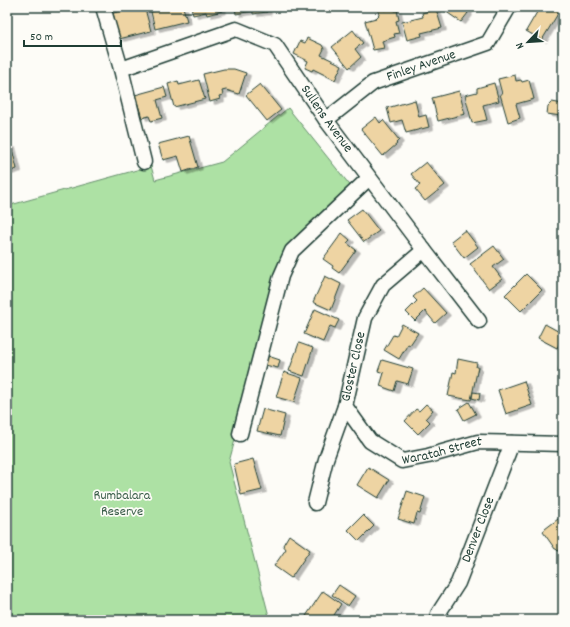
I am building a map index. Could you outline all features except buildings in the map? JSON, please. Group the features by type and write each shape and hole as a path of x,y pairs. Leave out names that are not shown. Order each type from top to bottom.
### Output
{"street":[{"path":"103,7 121,69 144,162"},
{"name":"Finley Avenue","path":"326,120 372,83 488,43 508,7"},
{"name":"Sullens Avenue","path":"121,69 236,29 274,45 326,120 369,178 479,321"},
{"path":"240,434 281,276 292,251 369,178"},
{"name":"Gloster Close","path":"315,503 326,459 345,406 364,318 383,285 424,250"},
{"name":"Waratah Street","path":"345,406 370,441 402,461 428,456 478,442 563,444"},
{"name":"Denver Close","path":"438,614 458,582 512,443"}],"green space":[{"name":"Rumbalara Reserve","path":"288,108 353,189 285,254 229,462 270,620 7,620 7,206 151,166 155,180 222,162"}]}
